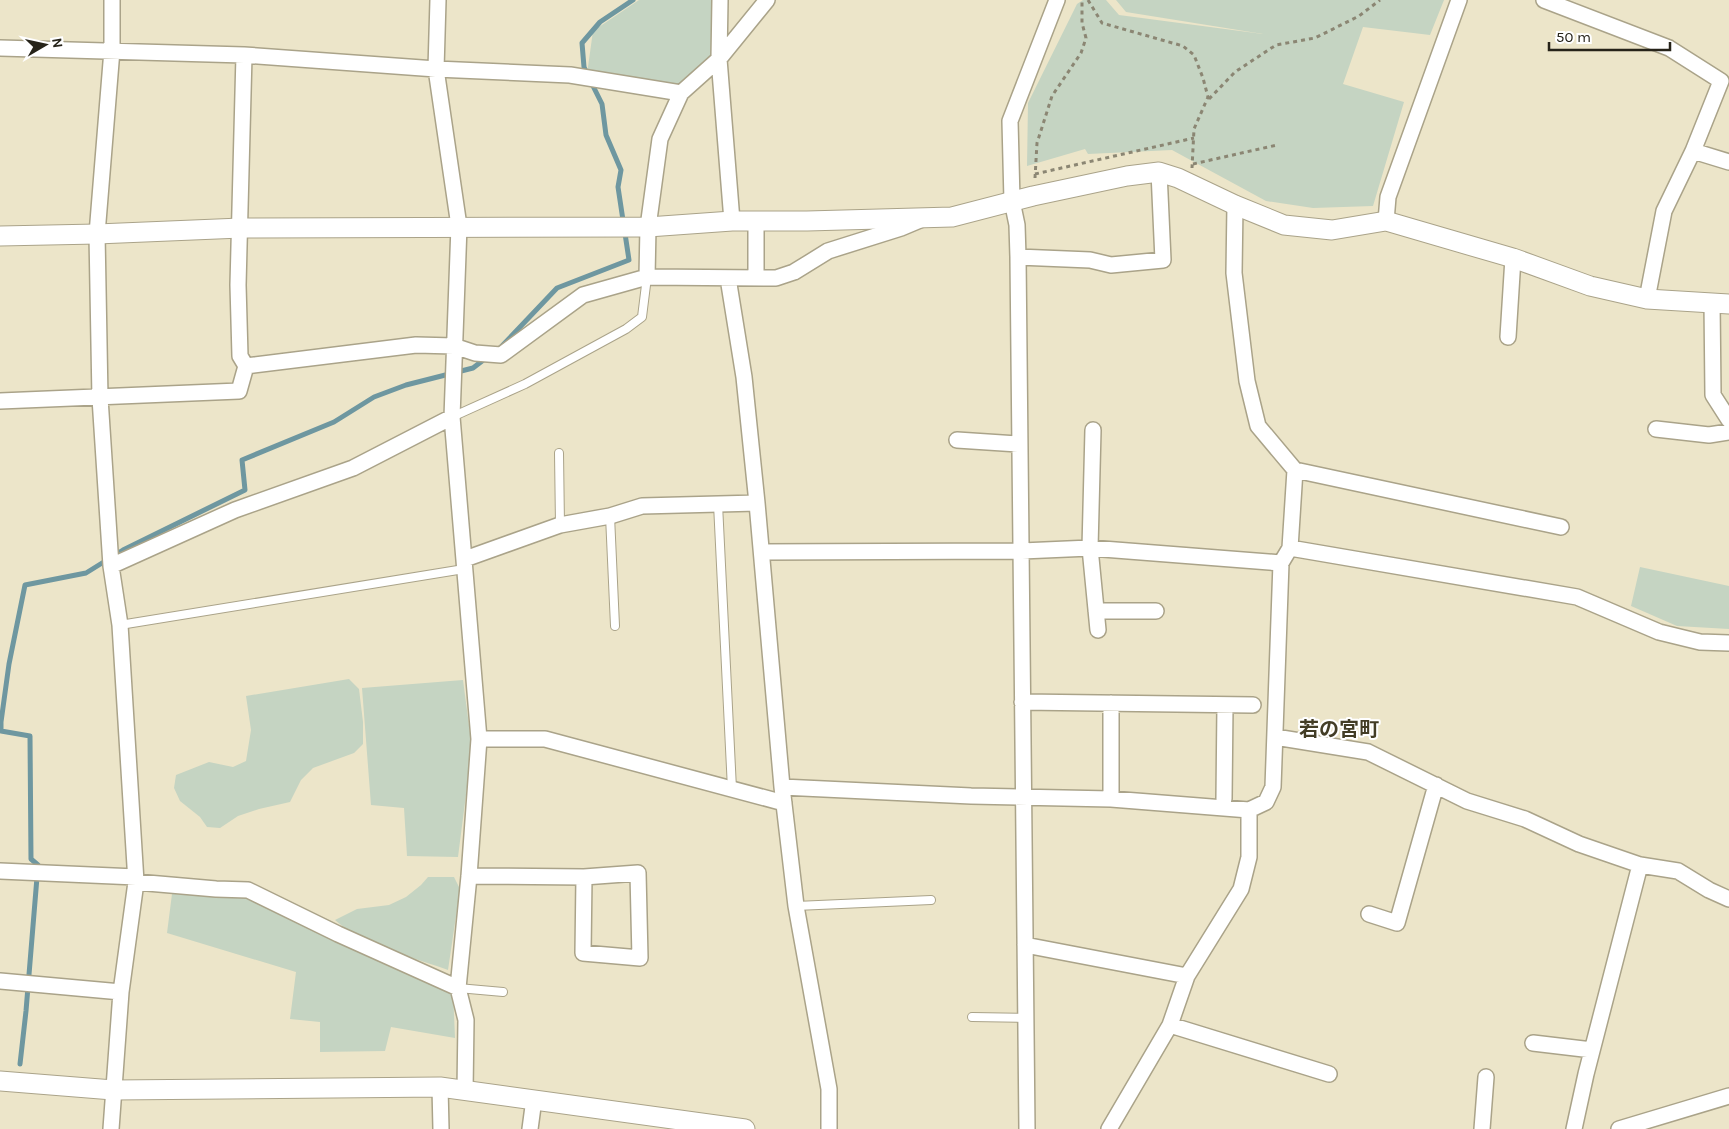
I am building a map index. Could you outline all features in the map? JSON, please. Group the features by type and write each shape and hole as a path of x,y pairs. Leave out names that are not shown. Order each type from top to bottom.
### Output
{"street":[{"path":"111,1129 121,992 136,880 120,625 111,566 100,398 96,234 112,50 112,0"},
{"path":"438,0 436,69 459,226 452,417 479,739 469,876 458,988 466,1020 465,1091"},
{"path":"720,0 719,59 732,221"},
{"path":"647,277 648,227 660,139 681,93 719,59 767,0"},
{"path":"1027,1129 1022,551 1018,444 1018,257 1017,225 1012,201 1010,121 1057,0"},
{"path":"1386,221 1388,197 1459,0"},
{"path":"1544,0 1669,48 1721,81 1693,151 1664,211 1647,299"},
{"path":"0,48 244,55 436,69 570,75 681,93"},
{"path":"0,401 239,391 246,366 240,356 238,285 241,228 244,55"},
{"path":"1693,151 1729,162"},
{"path":"1018,257 1090,260 1111,264 1163,260 1159,172"},
{"path":"0,236 241,228 648,227 732,221 952,217 1033,196 1127,176 1159,172 1178,178 1192,186 1284,225 1332,230 1386,221 1513,258 1590,286 1647,299 1720,303 1713,395 1729,420"},
{"path":"1235,205 1234,273 1247,381 1258,426 1295,470 1561,528"},
{"path":"246,366 416,345 454,346 475,354 501,355 583,295 647,277 776,278 794,272 828,251 901,228 922,218"},
{"path":"756,222 756,278"},
{"path":"1508,337 1513,258"},
{"path":"728,278 744,377 758,503 782,787 796,906 829,1089 829,1129"},
{"path":"111,566 236,510 353,468 452,417"},
{"path":"1656,429 1709,435 1729,432"},
{"path":"1093,430 1090,548 1098,630"},
{"path":"957,440 1018,444"},
{"path":"782,787 1111,799 1249,810 1266,802 1274,787 1274,736 1281,563 1290,548 1295,470"},
{"path":"464,564 560,525 610,516 642,506 758,503"},
{"path":"762,552 1022,551 1090,548 1281,563"},
{"path":"1290,548 1577,597 1659,632 1700,642 1729,643"},
{"path":"1096,611 1156,611"},
{"path":"1022,702 1252,705"},
{"path":"1111,703 1111,799"},
{"path":"1224,799 1225,705"},
{"path":"1274,736 1368,752 1466,801 1525,819 1579,844 1640,865 1678,871 1709,890 1729,899"},
{"path":"479,739 545,739 784,804"},
{"path":"1369,914 1397,923 1436,785"},
{"path":"1109,1129 1170,1025 1187,976 1241,889 1249,857 1249,810"},
{"path":"1574,1129 1592,1050 1640,865"},
{"path":"0,871 248,890 329,930 458,988"},
{"path":"469,876 584,877 638,873 640,958 583,953 584,877"},
{"path":"1025,945 1187,976"},
{"path":"0,981 121,992"},
{"path":"1170,1025 1329,1074"},
{"path":"1533,1043 1592,1050"},
{"path":"1482,1129 1486,1077"},
{"path":"0,1081 113,1090 440,1087 745,1129"},
{"path":"440,1087 441,1129"},
{"path":"1620,1129 1729,1096"},
{"path":"530,1129 534,1099"}],"lane":[{"path":"452,417 525,384 626,329 642,317 647,277"},
{"path":"559,453 560,525"},
{"path":"718,504 732,789"},
{"path":"610,516 615,626"},
{"path":"120,625 464,564"},
{"path":"796,906 931,900"},
{"path":"458,988 503,992"},
{"path":"972,1017 1026,1018"}],"path":[{"path":"1033,196 1037,143 1052,96 1081,53 1086,38 1082,23 1082,0"},
{"path":"1088,0 1102,23 1183,46 1194,55 1208,97 1194,129 1192,186"},
{"path":"1206,100 1235,72 1276,45 1315,38 1359,16 1380,0"},
{"path":"1035,174 1194,138"},
{"path":"1193,164 1277,145"}],"green space":[{"path":"639,0 714,0 714,58 679,88 587,74 593,31"},
{"path":"1083,0 1106,0 1119,15 1263,34 1126,12 1116,0 1444,0 1430,35 1363,27 1343,84 1404,102 1373,206 1313,208 1266,201 1172,150 1088,154 1085,149 1027,166 1028,103 1077,4"},
{"path":"1640,567 1729,586 1729,629 1677,626 1631,606"},
{"path":"349,679 359,689 363,722 363,744 354,753 313,768 301,780 290,802 238,816 220,828 207,827 200,817 180,801 174,788 176,775 209,762 233,767 246,761 251,730 246,696"},
{"path":"463,680 472,748 458,857 407,856 404,808 371,805 362,688"},
{"path":"428,877 454,877 460,889 448,970 373,943 358,936 335,920 357,909 389,905 406,897"},
{"path":"172,894 245,896 453,991 455,1038 391,1027 385,1051 320,1052 320,1022 290,1019 296,972 167,933"}],"waterway":[{"path":"587,74 584,67 582,43 600,22 633,0"},
{"path":"501,347 557,288 629,260 618,187 621,170 606,135 602,104 591,82"},
{"path":"20,1064 38,865 31,859 30,736 1,731 1,722 9,664 25,585 86,573 123,550 245,490 242,460 334,422 374,397 406,385 473,368 486,358"}],"district":[{"name":"若の宮町","path":"1339,729"}]}
